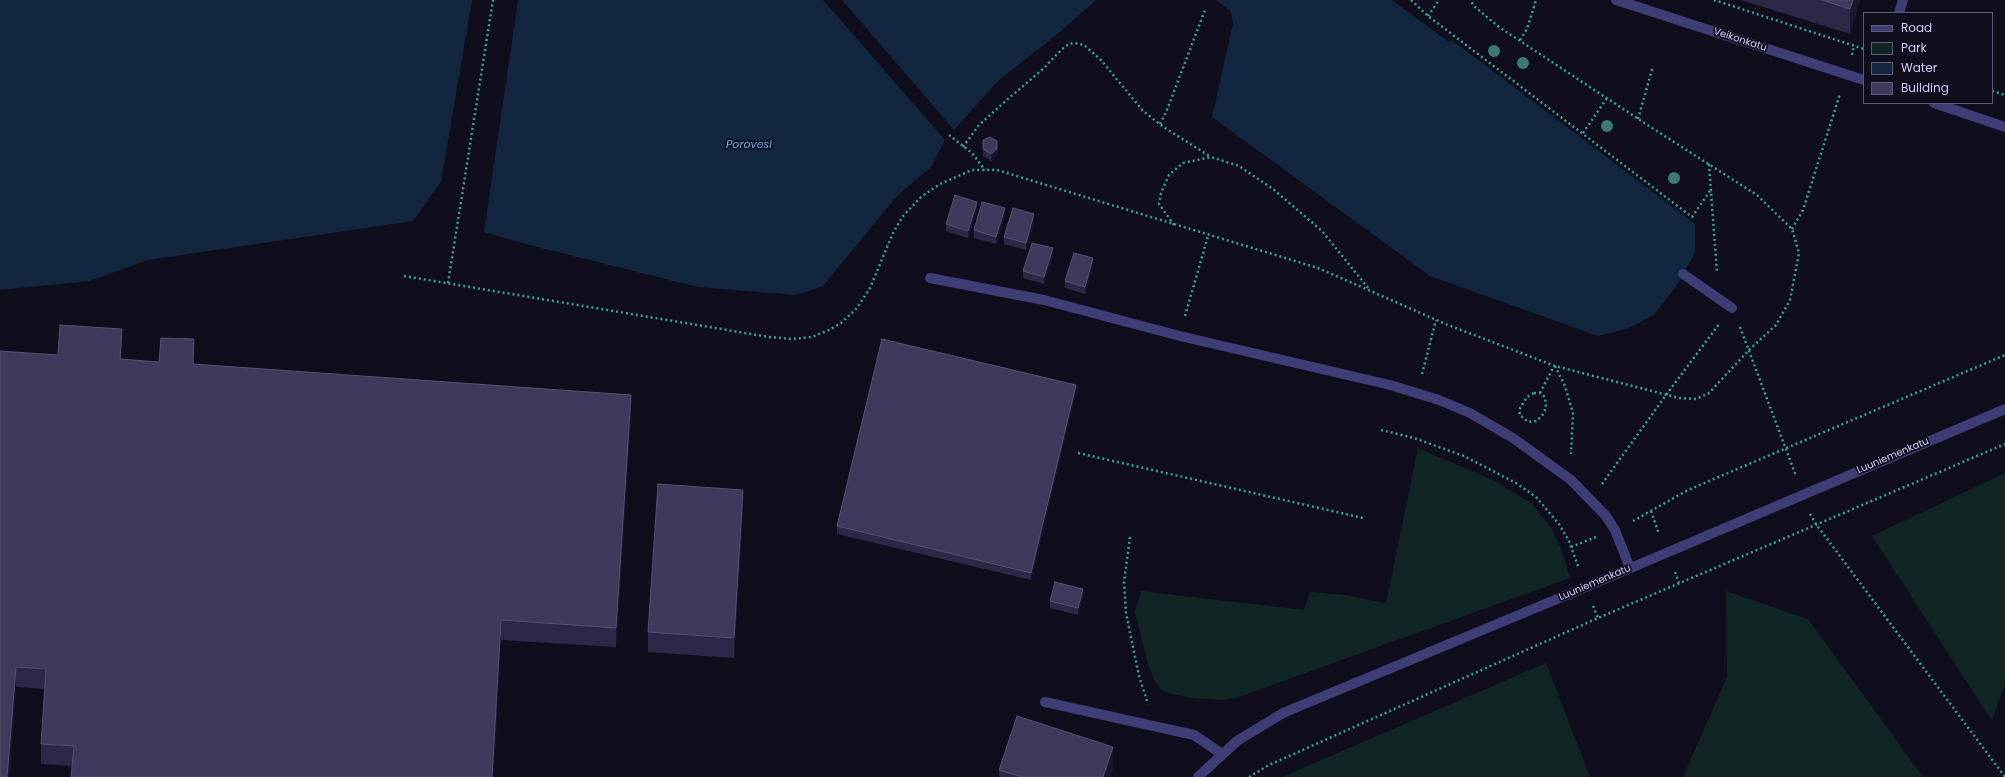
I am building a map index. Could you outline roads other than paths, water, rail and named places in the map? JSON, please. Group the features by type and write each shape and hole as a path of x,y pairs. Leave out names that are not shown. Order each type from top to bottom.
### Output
{"street":[{"name":"Veikonkatu","path":"1616,0 1863,80"},
{"path":"1899,12 1903,0"},
{"path":"1937,104 2005,127"},
{"path":"1683,274 1732,308"},
{"path":"930,278 1044,300 1180,336 1390,385 1440,400 1470,413 1531,449 1572,480 1593,500 1606,516 1615,530 1630,568"},
{"name":"Luuniemenkatu","path":"1198,777 1237,741 1282,713 1630,568 2005,409"},
{"path":"1045,702 1194,735 1222,754"}],"water":[{"path":"0,0 472,0 441,182 413,221 148,260 89,281 0,290"},
{"name":"Porovesi","path":"518,0 1096,0 1060,32 998,81 945,140 931,167 897,196 823,286 796,295 697,287 529,245 484,232"},
{"path":"1216,0 1392,0 1449,42 1452,40 1695,224 1695,253 1679,282 1654,315 1629,328 1598,336 1430,276 1212,117 1233,23 1231,12"}]}
